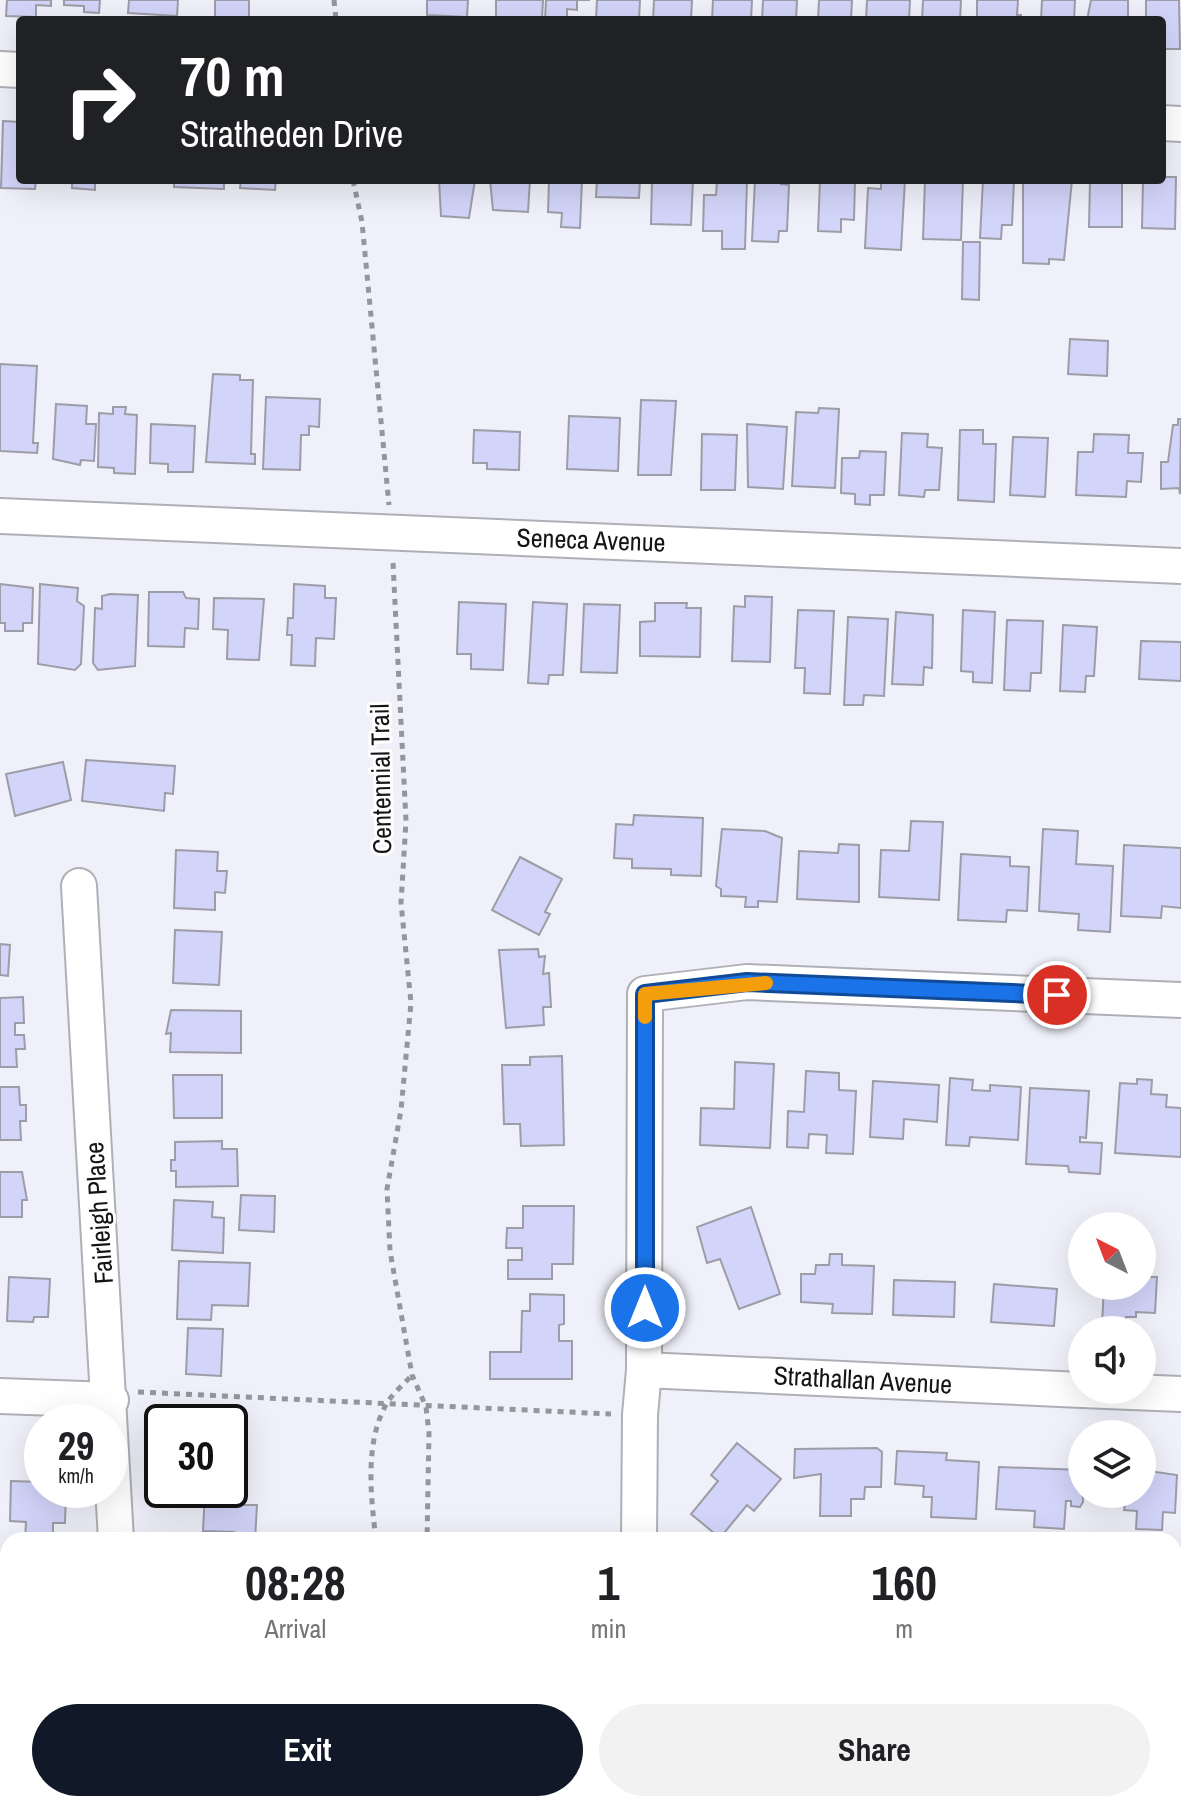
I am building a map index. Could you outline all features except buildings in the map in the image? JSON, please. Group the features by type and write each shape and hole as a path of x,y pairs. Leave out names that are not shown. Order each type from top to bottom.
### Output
{"street":[{"name":"Seneca Avenue","path":"0,516 1181,566"},
{"name":"Fairleigh Place","path":"79,886 111,1400 116,1532"},
{"path":"639,1532 640,1415 644,1370 645,994 747,982 1181,1000"},
{"name":"Strathallan Avenue","path":"644,1370 1068,1389"},
{"name":"Strathallan Avenue","path":"1156,1393 1181,1394"},
{"path":"0,1396 111,1400"}],"path":[{"name":"Centennial Trail","path":"354,184 362,222 391,532 406,821 401,903 411,1003 401,1110 387,1189 390,1251 412,1375 426,1407 429,1433 427,1532"},
{"path":"375,1532 371,1469 387,1403 412,1375"},
{"path":"111,1400 145,1390 426,1407 640,1415"}],"slow traffic":[{"path":"645,1017 645,994 747,982 766,983"}],"route":[{"path":"645,1308 645,994 747,982 1057,995"}]}
